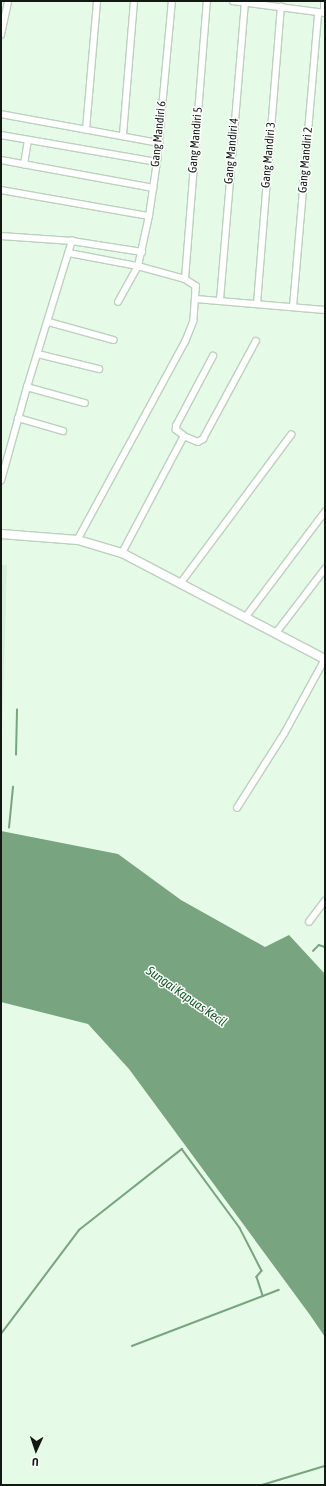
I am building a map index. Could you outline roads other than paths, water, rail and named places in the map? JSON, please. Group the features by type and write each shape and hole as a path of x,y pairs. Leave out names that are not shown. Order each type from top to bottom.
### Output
{"main road":[{"path":"1,534 78,540 122,553 245,618 276,632 325,659"}],"street":[{"path":"1,35 8,1"},
{"path":"86,130 97,1"},
{"path":"123,135 134,1"},
{"name":"Gang Mandiri 6","path":"118,302 138,266 149,216 157,162 172,1"},
{"name":"Gang Mandiri 5","path":"185,279 207,1"},
{"path":"233,1 245,3 267,3 281,7 322,13"},
{"name":"Gang Mandiri 2","path":"294,307 324,1"},
{"name":"Gang Mandiri 4","path":"220,300 245,3"},
{"name":"Gang Mandiri 3","path":"257,304 281,7"},
{"path":"1,114 86,130 123,135 159,143"},
{"path":"1,135 157,162"},
{"path":"24,165 28,140"},
{"path":"1,160 153,188"},
{"path":"1,190 149,216"},
{"path":"1,236 72,242 142,252"},
{"path":"1,482 27,387 72,242"},
{"path":"69,253 138,266 185,279 196,286 194,321 186,341 78,540"},
{"path":"196,299 325,310"},
{"path":"48,322 114,340"},
{"path":"213,356 176,426 176,430 184,436 198,442 203,439 256,341"},
{"path":"38,354 99,369"},
{"path":"27,387 85,403"},
{"path":"18,418 63,431"},
{"path":"180,584 291,435"},
{"path":"122,553 184,436"},
{"path":"245,618 325,512"},
{"path":"276,632 325,569"},
{"path":"237,808 284,734 325,659"},
{"path":"309,922 325,901"}],"water":[{"name":"Sungai Kapuas Kecil","path":"1,831 118,854 181,900 265,947 289,935 325,974 325,1337 129,1069 88,1024 1,1002"}],"waterway":[{"path":"16,755 17,710"},
{"path":"9,828 13,787"},
{"path":"313,951 319,945 325,947"},
{"path":"1,1334 79,1230 182,1149 240,1228 262,1271 257,1277 263,1296"},
{"path":"132,1346 279,1290"},
{"path":"262,1485 325,1466"}]}
